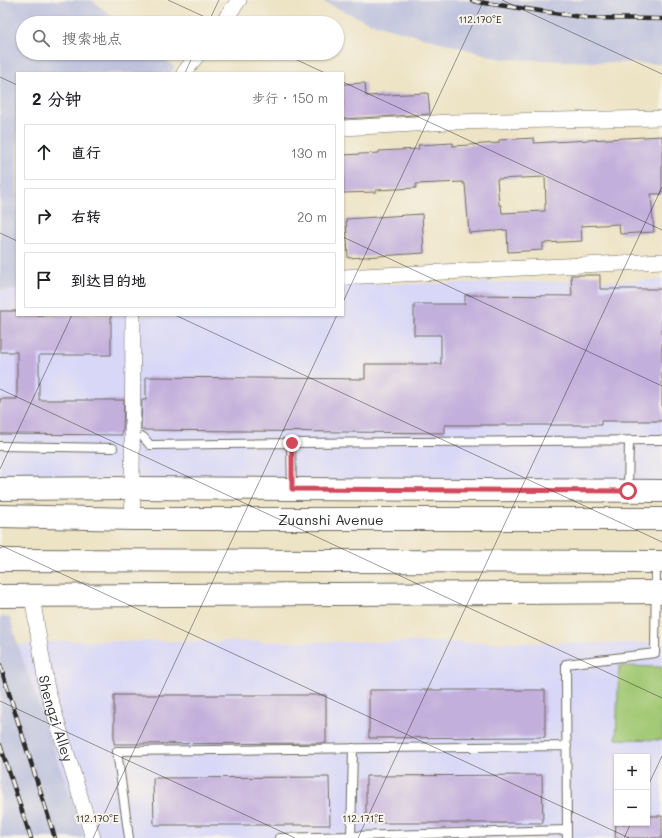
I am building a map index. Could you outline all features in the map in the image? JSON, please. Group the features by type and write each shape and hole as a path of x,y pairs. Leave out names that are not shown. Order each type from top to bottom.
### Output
{"main road":[{"path":"0,489 132,488 660,491 660,520"},
{"name":"Zuanshi Avenue","path":"0,516 133,519 660,520"},
{"path":"0,560 659,562"},
{"path":"0,596 659,592"}],"street":[{"path":"227,16 239,0"},
{"path":"185,72 194,60"},
{"path":"344,128 450,122 662,118"},
{"path":"344,277 662,262"},
{"path":"133,316 133,519"},
{"name":"Shengzi Alley","path":"32,596 47,689 92,838"}],"lane":[{"path":"143,437 150,445 662,440"},
{"path":"628,491 629,441"},
{"path":"292,443 292,489"},
{"path":"0,446 113,448"},
{"path":"279,838 567,834 566,664 658,654 659,562"},
{"path":"129,838 117,751 567,746"},
{"path":"351,837 353,748"}],"shaded area":[{"path":"0,0 92,0 111,16 16,16 16,60 166,60 175,67 171,72 16,72 16,290 0,290"},
{"path":"319,0 627,0 647,3 662,1 662,64 502,59 371,23"},
{"path":"662,280 662,493 0,477 0,290 16,290 16,316 344,316 344,285"},
{"path":"0,617 10,617 18,645 85,838 0,838"},
{"path":"60,641 662,643 662,838 85,838 18,645"}],"green space":[{"path":"619,666 662,667 662,740 616,739"}],"building":[{"path":"365,83 366,96 428,93 430,114 344,119 344,84"},
{"path":"662,136 662,194 651,194 654,232 620,234 619,224 581,226 582,241 543,243 543,250 508,252 507,230 469,233 465,184 463,184 463,182 416,184 416,188 376,190 376,192 344,193 344,155 419,149 418,145 453,143 453,146 499,143 499,140 534,138 534,143","holes":["545,177 545,211 502,213 501,205 499,205 497,179"]},
{"path":"422,214 424,253 348,258 346,219"},
{"path":"571,275 600,275 600,289 662,289 662,421 601,421 601,425 445,425 445,433 141,430 142,400 146,400 146,377 365,379 365,364 441,364 441,335 414,335 414,304 465,304 465,295 572,296"},
{"path":"0,311 16,311 16,316 111,316 111,355 39,355 39,400 124,400 122,435 0,434 0,399 17,399 17,352 0,352"},
{"path":"369,690 545,690 545,737 369,738"},
{"path":"114,695 326,695 326,743 114,744"},
{"path":"542,775 543,823 366,823 366,776"},
{"path":"329,777 330,825 154,825 153,778"},
{"path":"650,816 662,816 662,838 615,838 616,826 650,826"}],"railway":[{"path":"472,0 588,18 662,19"},
{"path":"0,665 55,838"},
{"path":"0,745 31,838"}],"route":[{"path":"292,443 292,489 628,491"}]}
